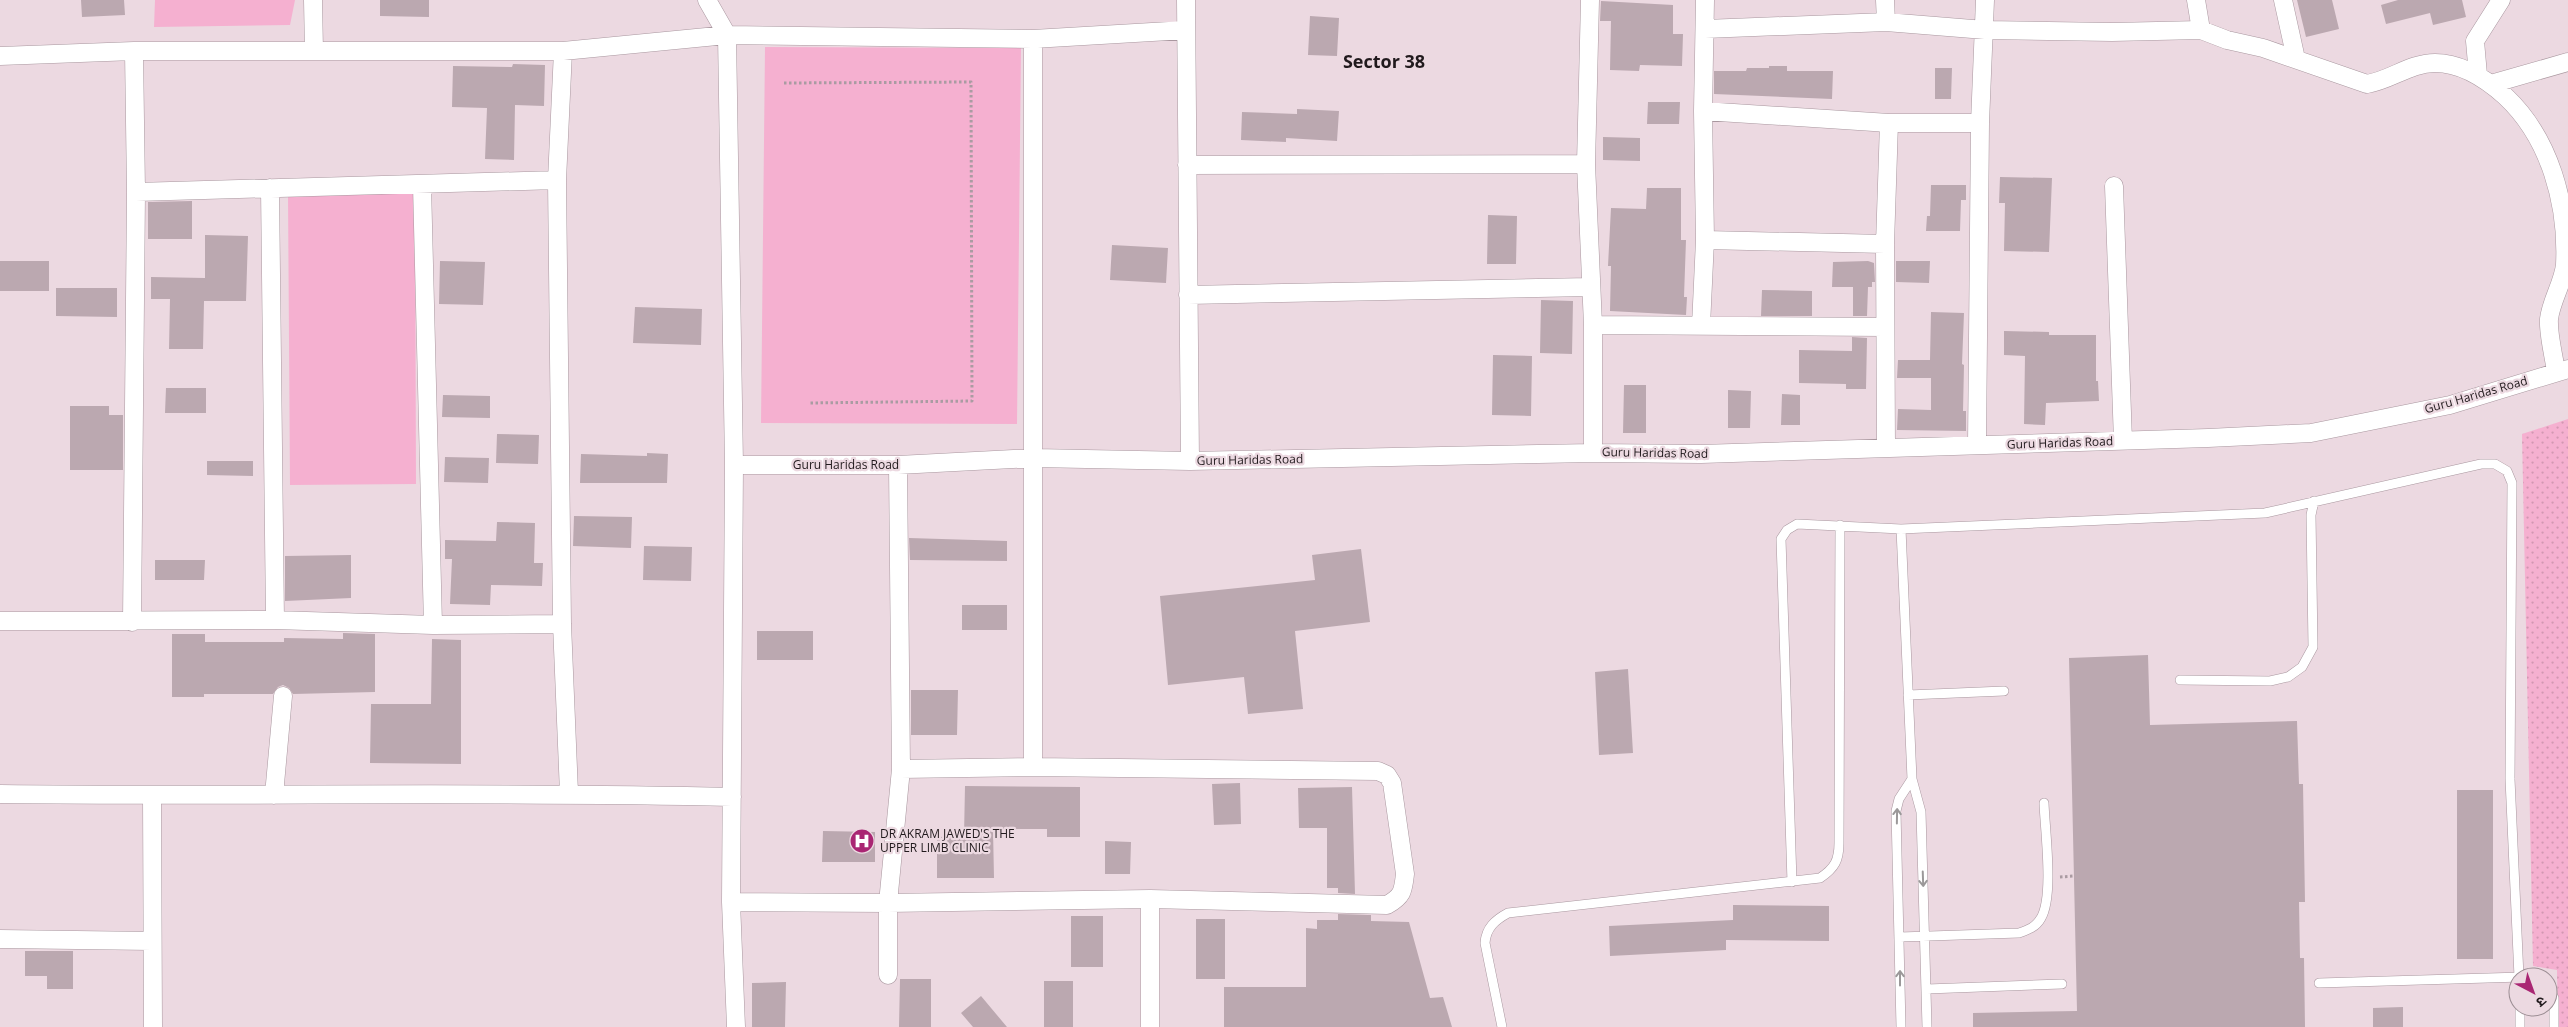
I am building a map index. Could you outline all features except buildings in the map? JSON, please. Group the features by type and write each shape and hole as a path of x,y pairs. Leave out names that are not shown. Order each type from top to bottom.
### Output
{"street":[{"path":"313,0 314,51"},
{"path":"707,0 727,36 734,466 731,902 736,1027"},
{"path":"1186,0 1190,461"},
{"path":"1590,0 1586,164 1593,326 1593,452"},
{"path":"1702,326 1705,240 1703,111 1705,0"},
{"path":"1885,0 1886,22"},
{"path":"1977,445 1980,123 1985,0"},
{"path":"2196,0 2201,30"},
{"path":"2283,0 2296,59"},
{"path":"2485,79 2476,40 2502,0"},
{"path":"1705,29 1886,22 1985,30 2112,32 2201,30 2227,40 2263,48 2367,84 2378,82 2416,66 2433,63 2446,64 2485,79 2530,123 2542,143 2561,199 2565,220 2565,266 2549,320 2562,370"},
{"path":"0,56 134,51 563,51 727,36 1032,40 1186,30"},
{"path":"1032,40 1034,767"},
{"path":"132,622 136,192 134,51"},
{"path":"563,51 558,180 562,624 568,793"},
{"path":"2485,79 2568,62"},
{"path":"1703,111 1889,123 1980,123"},
{"path":"1886,447 1885,244 1889,123"},
{"path":"1187,165 1586,164"},
{"path":"136,192 558,180"},
{"path":"422,185 432,624"},
{"path":"2114,186 2123,441"},
{"path":"270,188 275,620"},
{"path":"1705,240 1885,244"},
{"path":"1188,295 1590,287"},
{"path":"1593,326 1885,327"},
{"name":"Guru Haridas Road","path":"734,466 898,465 1034,458 1190,461 1593,452 1701,454 2123,441 2310,433 2450,405 2562,370"},
{"path":"888,975 888,903 901,769 898,465"},
{"path":"0,621 275,620 432,624 562,624"},
{"path":"274,795 283,696"},
{"path":"731,902 888,903 1150,899 1387,905 1399,898 1404,887 1405,874 1392,783 1387,775 1378,772 1034,767 901,769"},
{"path":"0,794 152,796 568,793 732,797"},
{"path":"152,796 152,1027"},
{"path":"1150,899 1150,1027"},
{"path":"0,939 152,941"}],"lane":[{"path":"1792,882 1781,539 1786,530 1797,524 1901,529 2265,513 2481,464 2496,464 2508,471 2512,482 2510,779 2519,967"},
{"path":"2180,680 2270,681 2288,677 2302,667 2312,647 2311,515 2314,501"},
{"path":"1502,1027 1485,943 1485,934 1497,919 1508,913 1792,882 1820,878 1832,870 1839,859 1840,525"},
{"path":"1901,529 1912,779 1921,812 1927,1027"},
{"path":"1908,695 2004,692"},
{"path":"1901,1027 1896,811 1899,799 1912,779"},
{"path":"1900,937 2019,933 2032,928 2041,918 2047,897 2044,803"},
{"path":"2319,983 2508,977"},
{"path":"1927,989 2062,984"}],"path":[{"path":"784,83 971,82 972,401 810,403"}],"shaded area":[{"path":"155,0 295,0 290,25 154,27"},
{"path":"765,47 1021,48 1017,424 761,423"},
{"path":"415,193 416,484 290,485 288,194"},
{"path":"2568,419 2568,1027 2558,1027 2558,967 2533,966 2522,434"}],"place":[{"name":"DR AKRAM JAWED'S THE UPPER LIMB CLINIC","path":"862,841"}],"district":[{"name":"Sector 38","path":"1384,62"}]}
